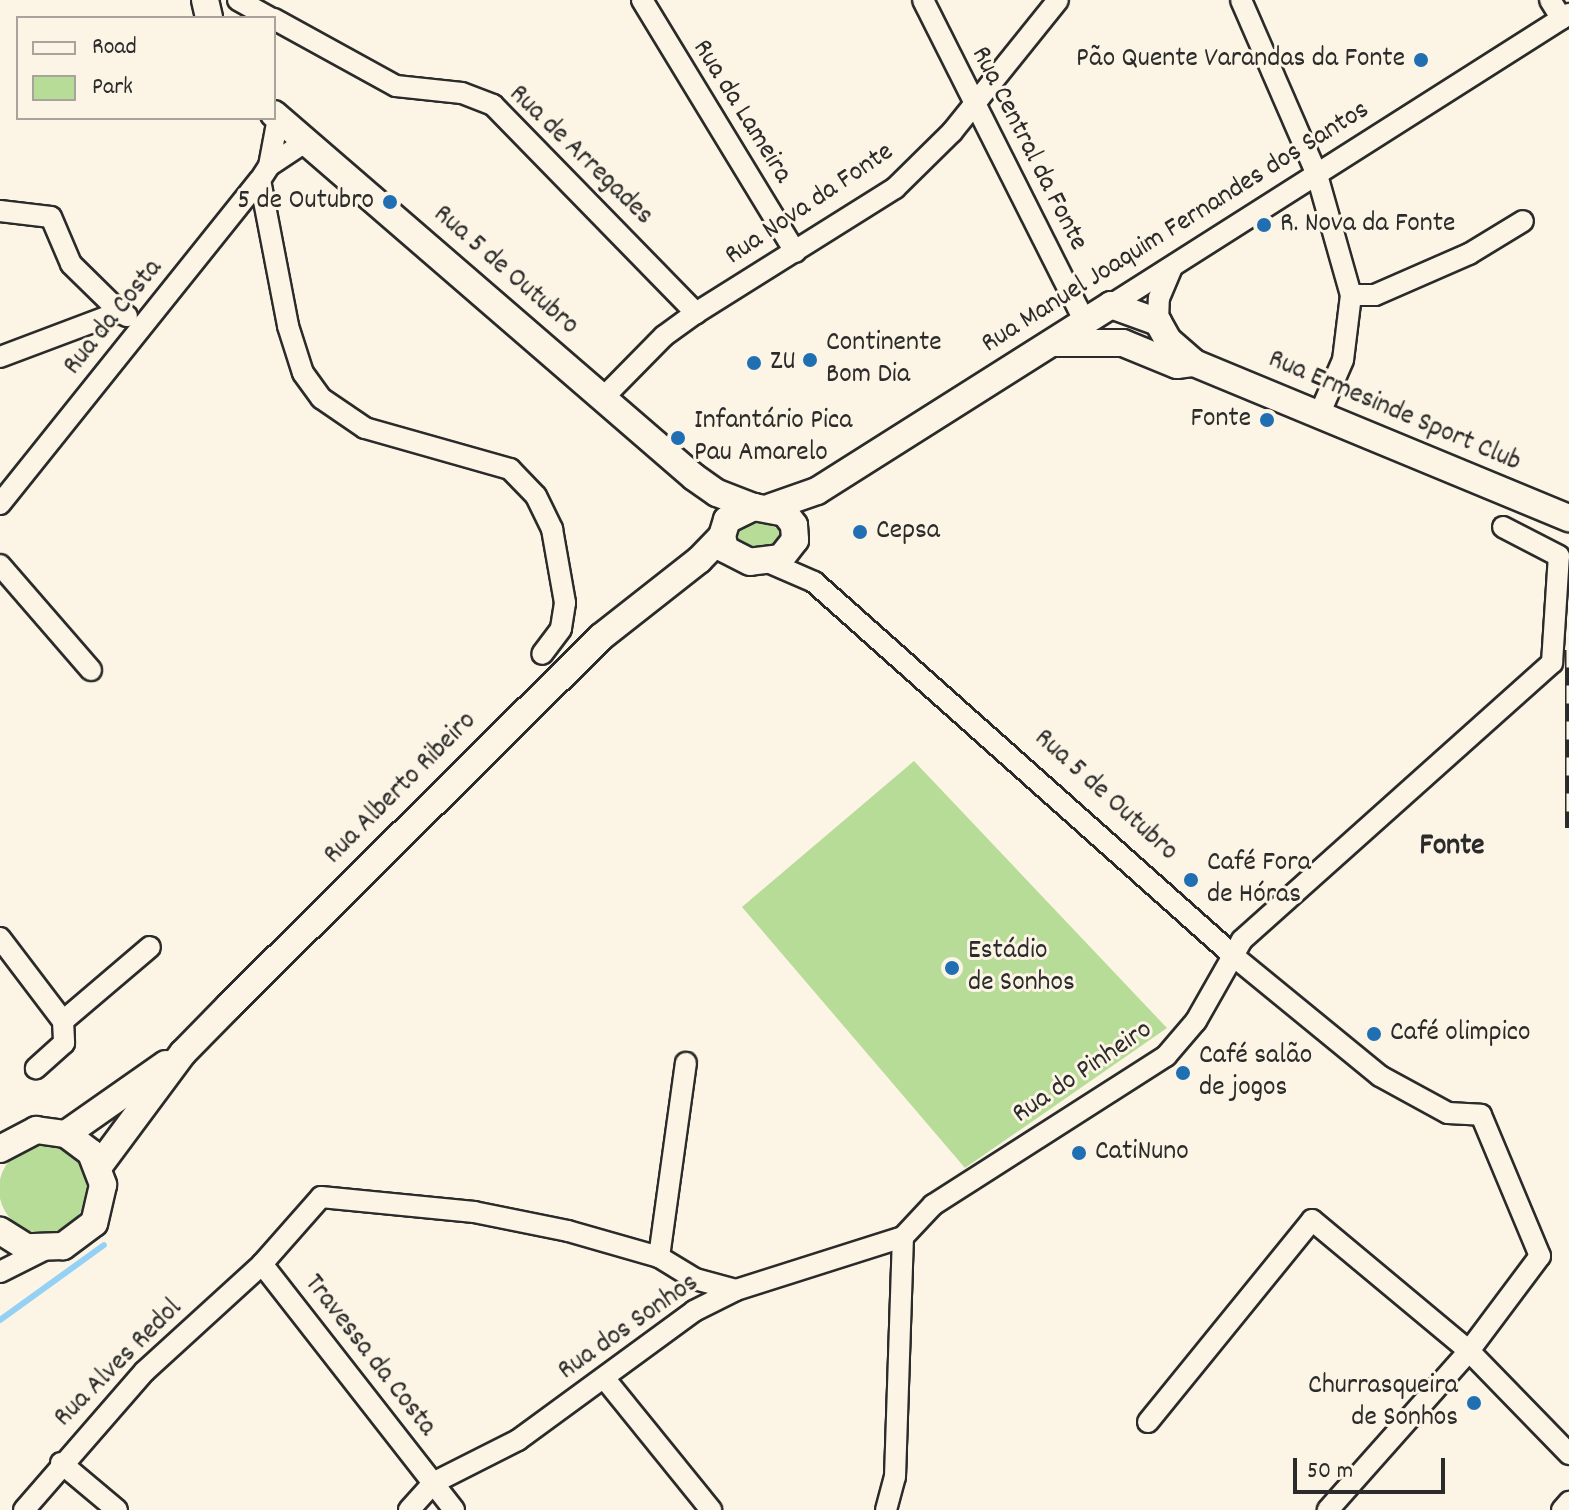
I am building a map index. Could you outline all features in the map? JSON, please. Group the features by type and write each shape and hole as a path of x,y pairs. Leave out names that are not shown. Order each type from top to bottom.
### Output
{"main road":[{"name":"Rua 5 de Outubro","path":"276,116 694,477 717,493 762,507"},
{"name":"Rua Manuel Joaquim Fernandes dos Santos","path":"762,507 817,491 1111,305"},
{"path":"1111,305 1158,322"},
{"path":"1111,305 1123,343"},
{"name":"Rua Ermesinde Sport Club","path":"1158,322 1168,340 1194,363 1569,518"},
{"name":"Rua Ermesinde Sport Club","path":"1053,343 1123,343 1177,365 1194,363"},
{"name":"Rua 5 de Outubro","path":"694,477 716,508 722,532"},
{"path":"794,532 762,507 737,512 722,532 725,549 735,558 759,562 781,558 817,491"},
{"name":"Rua Alberto Ribeiro","path":"99,1166 183,1053 601,637 673,581 722,532"},
{"name":"Rua Alberto Ribeiro","path":"673,581 717,565 759,562"},
{"name":"Rua Alberto Ribeiro","path":"66,1134 183,1053"},
{"path":"0,1231 26,1247 44,1250 71,1242 94,1223 102,1205 99,1166 80,1142 51,1130 7,1137"}],"street":[{"name":"Rua de Arregades","path":"238,0 267,16"},
{"name":"Rua da Lameira","path":"642,0 795,252"},
{"name":"Rua Central da Fonte","path":"923,0 973,106 1085,322"},
{"name":"Rua Nova da Fonte","path":"603,398 664,336 895,188 973,106 1058,0"},
{"path":"1241,0 1317,175 1351,295 1343,360 1319,415"},
{"path":"1550,0 1566,17"},
{"name":"Rua Manuel Joaquim Fernandes dos Santos","path":"1111,305 1566,17"},
{"name":"Rua de Arregades","path":"276,21 396,86 462,93 493,105 696,313"},
{"name":"Rua da Costa","path":"264,173 275,120"},
{"name":"Rua da Costa","path":"0,504 264,173 305,142"},
{"path":"264,173 288,326 303,373 321,398 365,428 510,469 536,496 552,529 565,603 561,629 542,654"},
{"path":"0,211 51,217 71,264 120,312 146,324"},
{"path":"1351,295 1375,295 1469,254 1523,221"},
{"path":"1158,322 1159,298 1172,267"},
{"path":"0,357 120,312"},
{"name":"Rua do Pinheiro","path":"903,1237 933,1205 1166,1056 1236,958 1242,940 1552,663 1559,556 1503,527"},
{"name":"Rua 5 de Outubro","path":"794,532 799,561 814,582 1236,958 1380,1076 1448,1113 1481,1115 1540,1256 1469,1351"},
{"name":"Rua 5 de Outubro","path":"759,562 814,582"},
{"path":"0,565 91,670"},
{"path":"0,938 63,1021 64,1043 36,1068"},
{"path":"63,1021 150,947"},
{"path":"686,1063 659,1257 695,1279 736,1290"},
{"name":"Rua Alves Redol","path":"24,1510 61,1463 145,1371 262,1264 321,1197 474,1212 659,1257"},
{"path":"1148,1422 1312,1220 1469,1351 1569,1454"},
{"path":"886,1510 895,1477 903,1237"},
{"name":"Rua dos Sonhos","path":"433,1483 518,1440 694,1311 736,1290 903,1237"},
{"path":"0,1272 44,1250"},
{"name":"Travessa da Costa","path":"262,1264 433,1483"},
{"path":"1328,1510 1469,1351"},
{"path":"605,1379 711,1510"},
{"path":"61,1463 117,1510"},
{"path":"409,1510 433,1483 454,1510"},
{"path":"1562,1510 1569,1502"}],"green space":[{"path":"755,520 782,530 772,549 756,551 737,544 733,530"},
{"name":"Estádio de Sonhos","path":"914,761 1167,1028 965,1168 742,907"},
{"path":"43,1145 60,1149 74,1158 83,1172 87,1189 83,1206 74,1220 60,1229 43,1233 26,1229 12,1220 3,1206 -1,1189 3,1172 12,1158 26,1149"}],"waterway":[{"path":"0,1320 104,1245"}],"railway":[{"path":"1569,649 1569,827"}],"place":[{"name":"Pão Quente Varandas da Fonte","path":"1421,60"},
{"name":"5 de Outubro","path":"390,202"},
{"name":"R. Nova da Fonte","path":"1264,225"},
{"name":"Continente Bom Dia","path":"810,360"},
{"name":"ZU","path":"754,363"},
{"name":"Fonte","path":"1267,420"},
{"name":"Infantário Pica Pau Amarelo","path":"678,438"},
{"name":"Cepsa","path":"860,532"},
{"name":"Café Fora de Hóras","path":"1191,880"},
{"name":"Estádio de Sonhos","path":"952,968"},
{"name":"Café olimpico","path":"1374,1034"},
{"name":"Café salão de jogos","path":"1183,1073"},
{"name":"CatiNuno","path":"1079,1153"},
{"name":"Churrasqueira de Sonhos","path":"1474,1403"}],"district":[{"name":"Fonte","path":"1452,848"}]}
